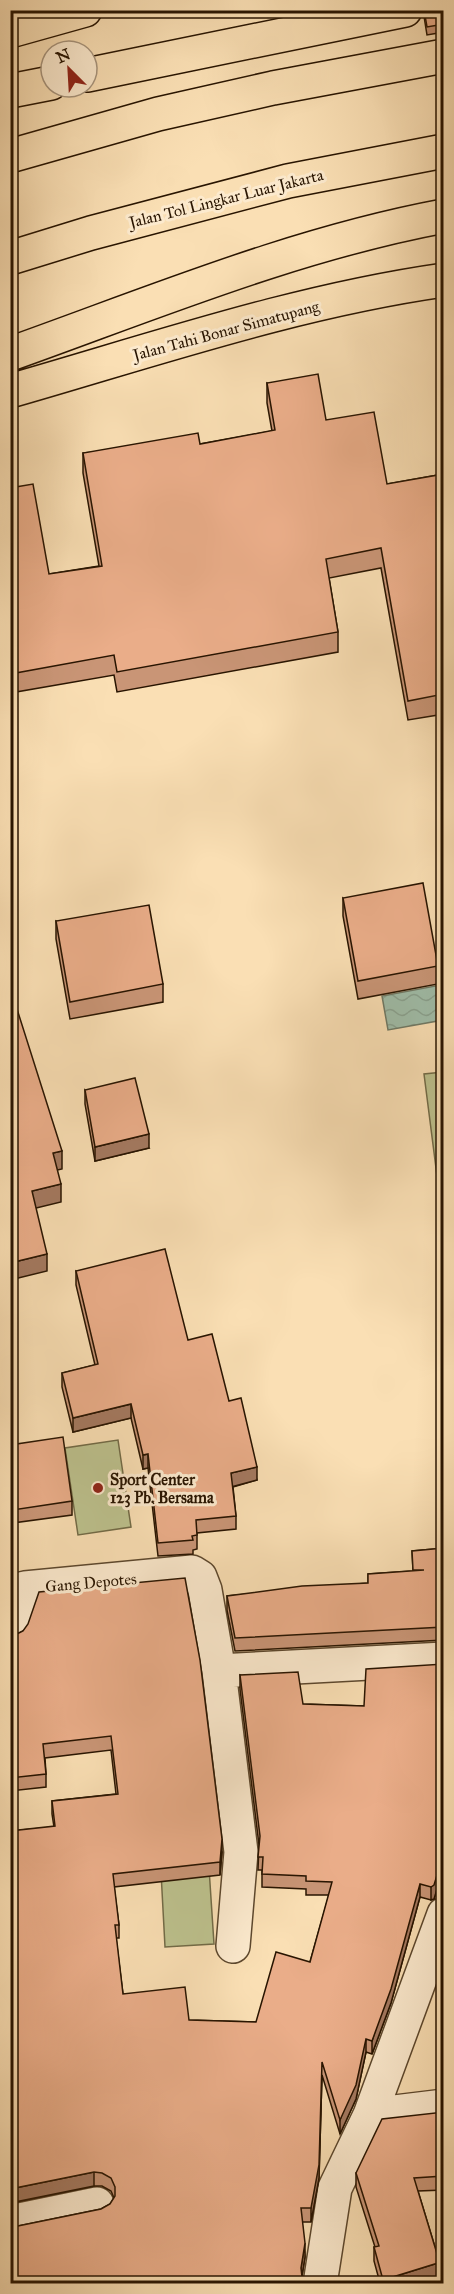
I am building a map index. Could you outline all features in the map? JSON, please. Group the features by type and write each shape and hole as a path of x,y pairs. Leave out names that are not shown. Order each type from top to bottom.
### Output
{"highway":[{"path":"10,31 85,10"},
{"path":"99,73 405,10"},
{"path":"10,156 158,114 444,56"},
{"path":"10,91 39,85"},
{"name":"Jalan Tol Lingkar Luar Jakarta","path":"10,258 91,233 288,181 444,151"},
{"path":"10,354 283,257 363,234 444,216"},
{"name":"Jalan Tahi Bonar Simatupang","path":"10,391 282,313 400,286 444,280"}],"street":[{"name":"Gang Depotes","path":"10,1631 25,1588 192,1572 200,1577 205,1590 219,1671"},
{"path":"233,1946 241,1852 219,1671 444,1659"},
{"path":"320,2283 335,2188 370,2115 444,1914"},
{"path":"370,2115 444,2106"},
{"path":"10,2222 97,2204"}],"green space":[{"path":"443,1072 444,1223 424,1074"},
{"name":"Sport Center 123 Pb. Bersama","path":"118,1440 131,1527 78,1535 65,1448"},
{"path":"209,1868 214,1944 165,1947 161,1872"}],"water":[{"path":"443,956 443,1020 388,1030 382,996 441,985 436,958"}],"building":[{"path":"424,10 444,10 444,24 427,27"},
{"path":"318,374 326,420 374,412 387,484 444,474 444,694 408,701 381,548 326,559 338,632 117,672 114,655 10,674 10,488 33,484 49,574 102,566 83,453 198,433 200,444 275,430 267,383"},
{"path":"423,883 438,966 358,981 343,898"},
{"path":"149,905 163,984 70,1002 56,921"},
{"path":"10,987 62,1151 53,1153 61,1184 32,1191 47,1254 10,1263"},
{"path":"135,1078 149,1134 95,1147 85,1090"},
{"path":"165,1249 188,1340 212,1334 229,1401 241,1398 257,1467 231,1473 236,1516 196,1520 197,1535 192,1536 193,1540 158,1543 148,1454 143,1455 131,1404 73,1418 62,1373 98,1364 76,1271"},
{"path":"63,1437 72,1501 12,1510 13,1513 10,1513 10,1445"},
{"path":"444,1548 444,1627 235,1638 227,1596 302,1586 368,1583 368,1574 424,1570 413,1570 412,1551"},
{"path":"185,1578 200,1660 222,1839 220,1862 113,1874 119,1925 115,1925 123,1994 185,1987 189,2020 256,2022 276,1952 310,1962 332,1882 306,1881 306,1876 262,1874 263,1857 258,1857 260,1836 240,1675 298,1672 303,1704 364,1706 366,1669 444,1664 444,1852 434,1885 431,1887 420,1884 391,1989 372,2041 366,2039 356,2085 340,2120 322,2062 319,2165 311,2208 301,2208 305,2243 301,2268 302,2277 308,2283 10,2283 10,2227 101,2209 110,2204 115,2196 115,2187 111,2178 94,2172 10,2189 10,1831 55,1826 52,1801 118,1794 111,1736 43,1744 46,1774 10,1778 10,1636 23,1631 28,1624 39,1592"},
{"path":"444,2112 444,2176 414,2178 438,2257 444,2255 444,2280 438,2263 383,2280 374,2247 379,2246 356,2173 382,2119"}],"place":[{"name":"Sport Center 123 Pb. Bersama","path":"98,1488"}]}
